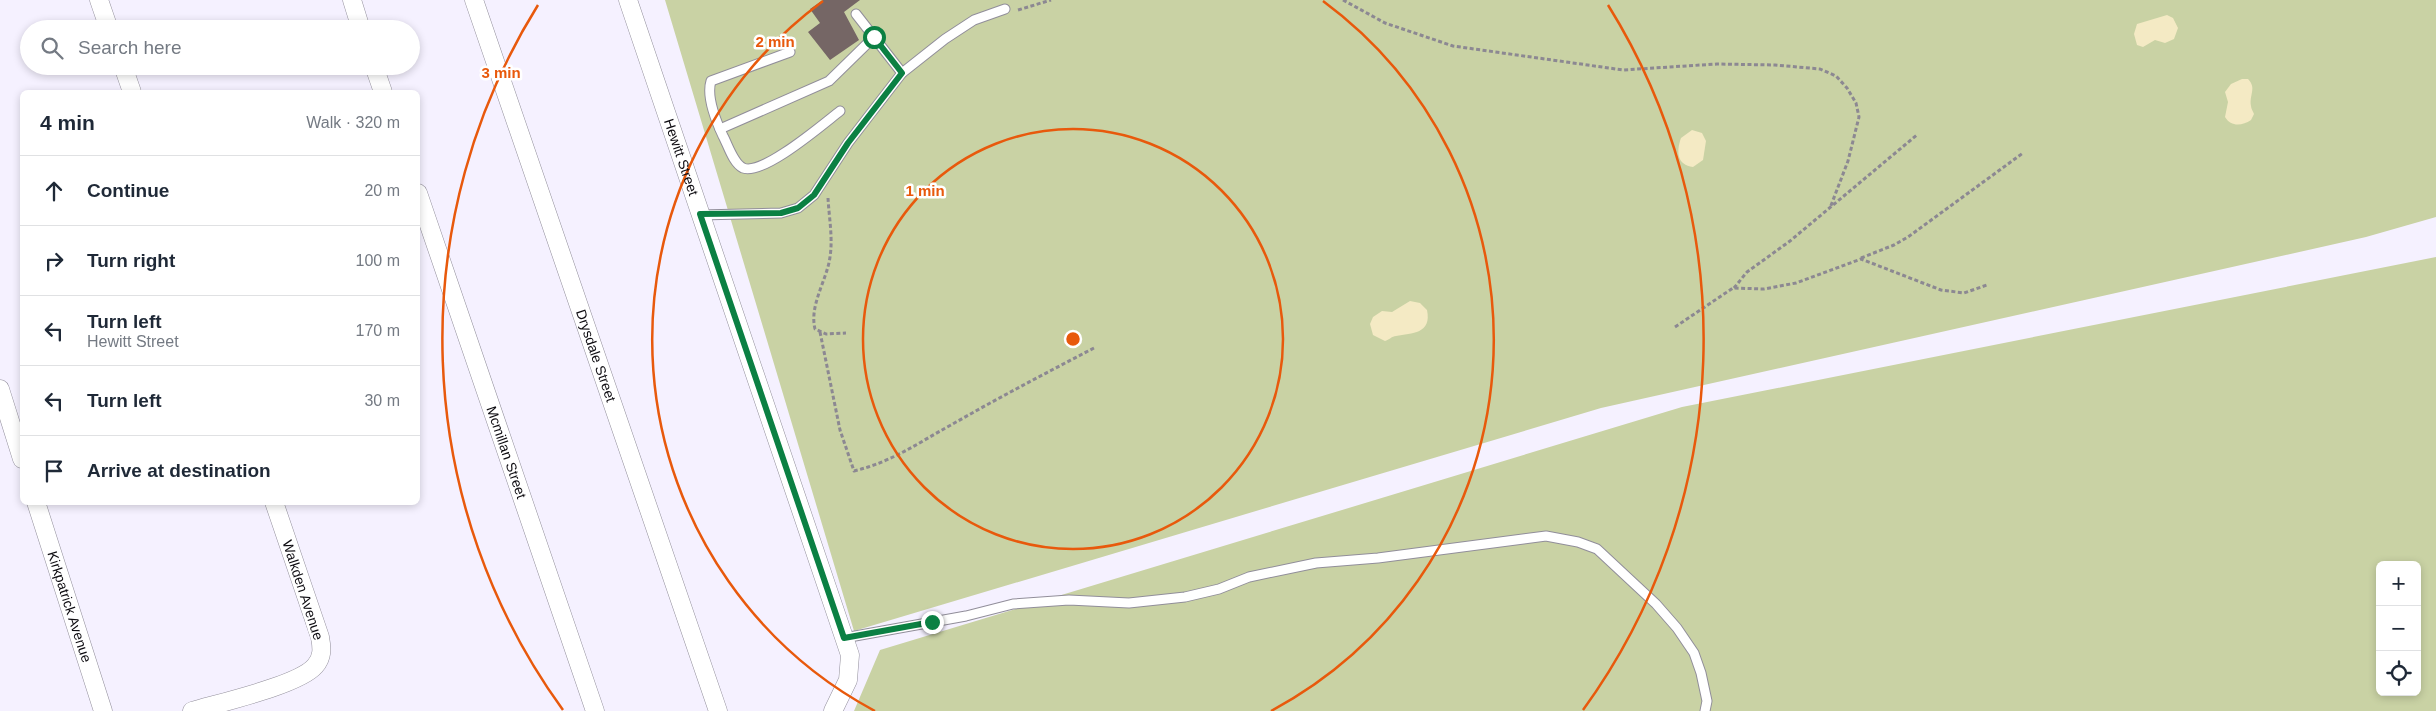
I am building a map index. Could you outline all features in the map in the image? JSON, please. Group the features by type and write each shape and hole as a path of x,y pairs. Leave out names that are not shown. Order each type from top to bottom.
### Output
{"street":[{"path":"100,0 107,20"},
{"path":"352,0 358,20"},
{"name":"Drysdale Street","path":"474,0 718,711"},
{"name":"Hewitt Street","path":"628,0 850,655 848,680 833,711"},
{"path":"125,75 131,90"},
{"path":"377,75 382,90"},
{"name":"Mcmillan Street","path":"420,199 595,711"},
{"path":"0,389 20,453"},
{"name":"Kirkpatrick Avenue","path":"37,505 103,711"},
{"name":"Walkden Avenue","path":"192,711 288,681 314,668 323,652 320,637 275,505"}],"lane":[{"path":"700,214 781,213 798,208 814,195 848,143 902,73 945,39 974,20 1004,9"},
{"path":"856,14 902,73"},
{"path":"720,129 829,81 874,37"},
{"path":"790,52 711,81 708,90 720,129 735,160 742,168 755,169 777,158 840,111"},
{"path":"844,638 966,616 1013,604 1069,600 1129,603 1185,597 1219,589 1249,577 1316,563 1378,558 1546,536 1578,542 1597,549 1656,604 1677,628 1694,653 1701,673 1706,701 1705,711"}],"path":[{"path":"1004,9 1016,11 1051,0"},
{"path":"1343,0 1385,24 1453,46 1623,70 1718,64 1775,65 1820,69 1836,76 1847,88 1856,103 1859,116 1851,153 1830,208"},
{"path":"1675,326 1733,288 1747,272 1790,241 1918,134"},
{"path":"1733,288 1764,289 1796,283 1894,245 1908,237 2023,153"},
{"path":"827,175 831,254 828,271 816,303 814,324 815,329 820,332 846,333"},
{"path":"1861,258 1940,290 1964,293 1987,285"},
{"path":"820,332 840,430 854,471 878,465 906,453 950,426 1094,348"}],"green space":[{"path":"665,0 2436,0 2436,217 2366,237 1601,408 854,631"},
{"path":"2436,257 2436,711 854,711 880,650 1682,407"}],"sand":[{"path":"2167,15 2173,18 2178,28 2174,39 2165,43 2155,40 2143,47 2137,45 2134,34 2137,24"},
{"path":"2242,79 2248,79 2251,82 2251,108 2254,114 2251,120 2233,124 2225,117 2228,102 2225,92 2231,84"},
{"path":"1692,130 1702,133 1706,141 1703,160 1693,167 1684,164 1678,153 1681,138"},
{"path":"1410,301 1420,303 1427,310 1427,324 1424,328 1414,333 1395,336 1385,341 1373,335 1370,324 1373,317 1382,311 1392,312"}],"building":[{"path":"823,0 860,0 844,12 859,40 830,60 808,32 820,23 810,9"}],"route":[{"path":"874,37 902,73 848,143 814,195 798,208 781,213 700,214 844,638 932,622"}]}
